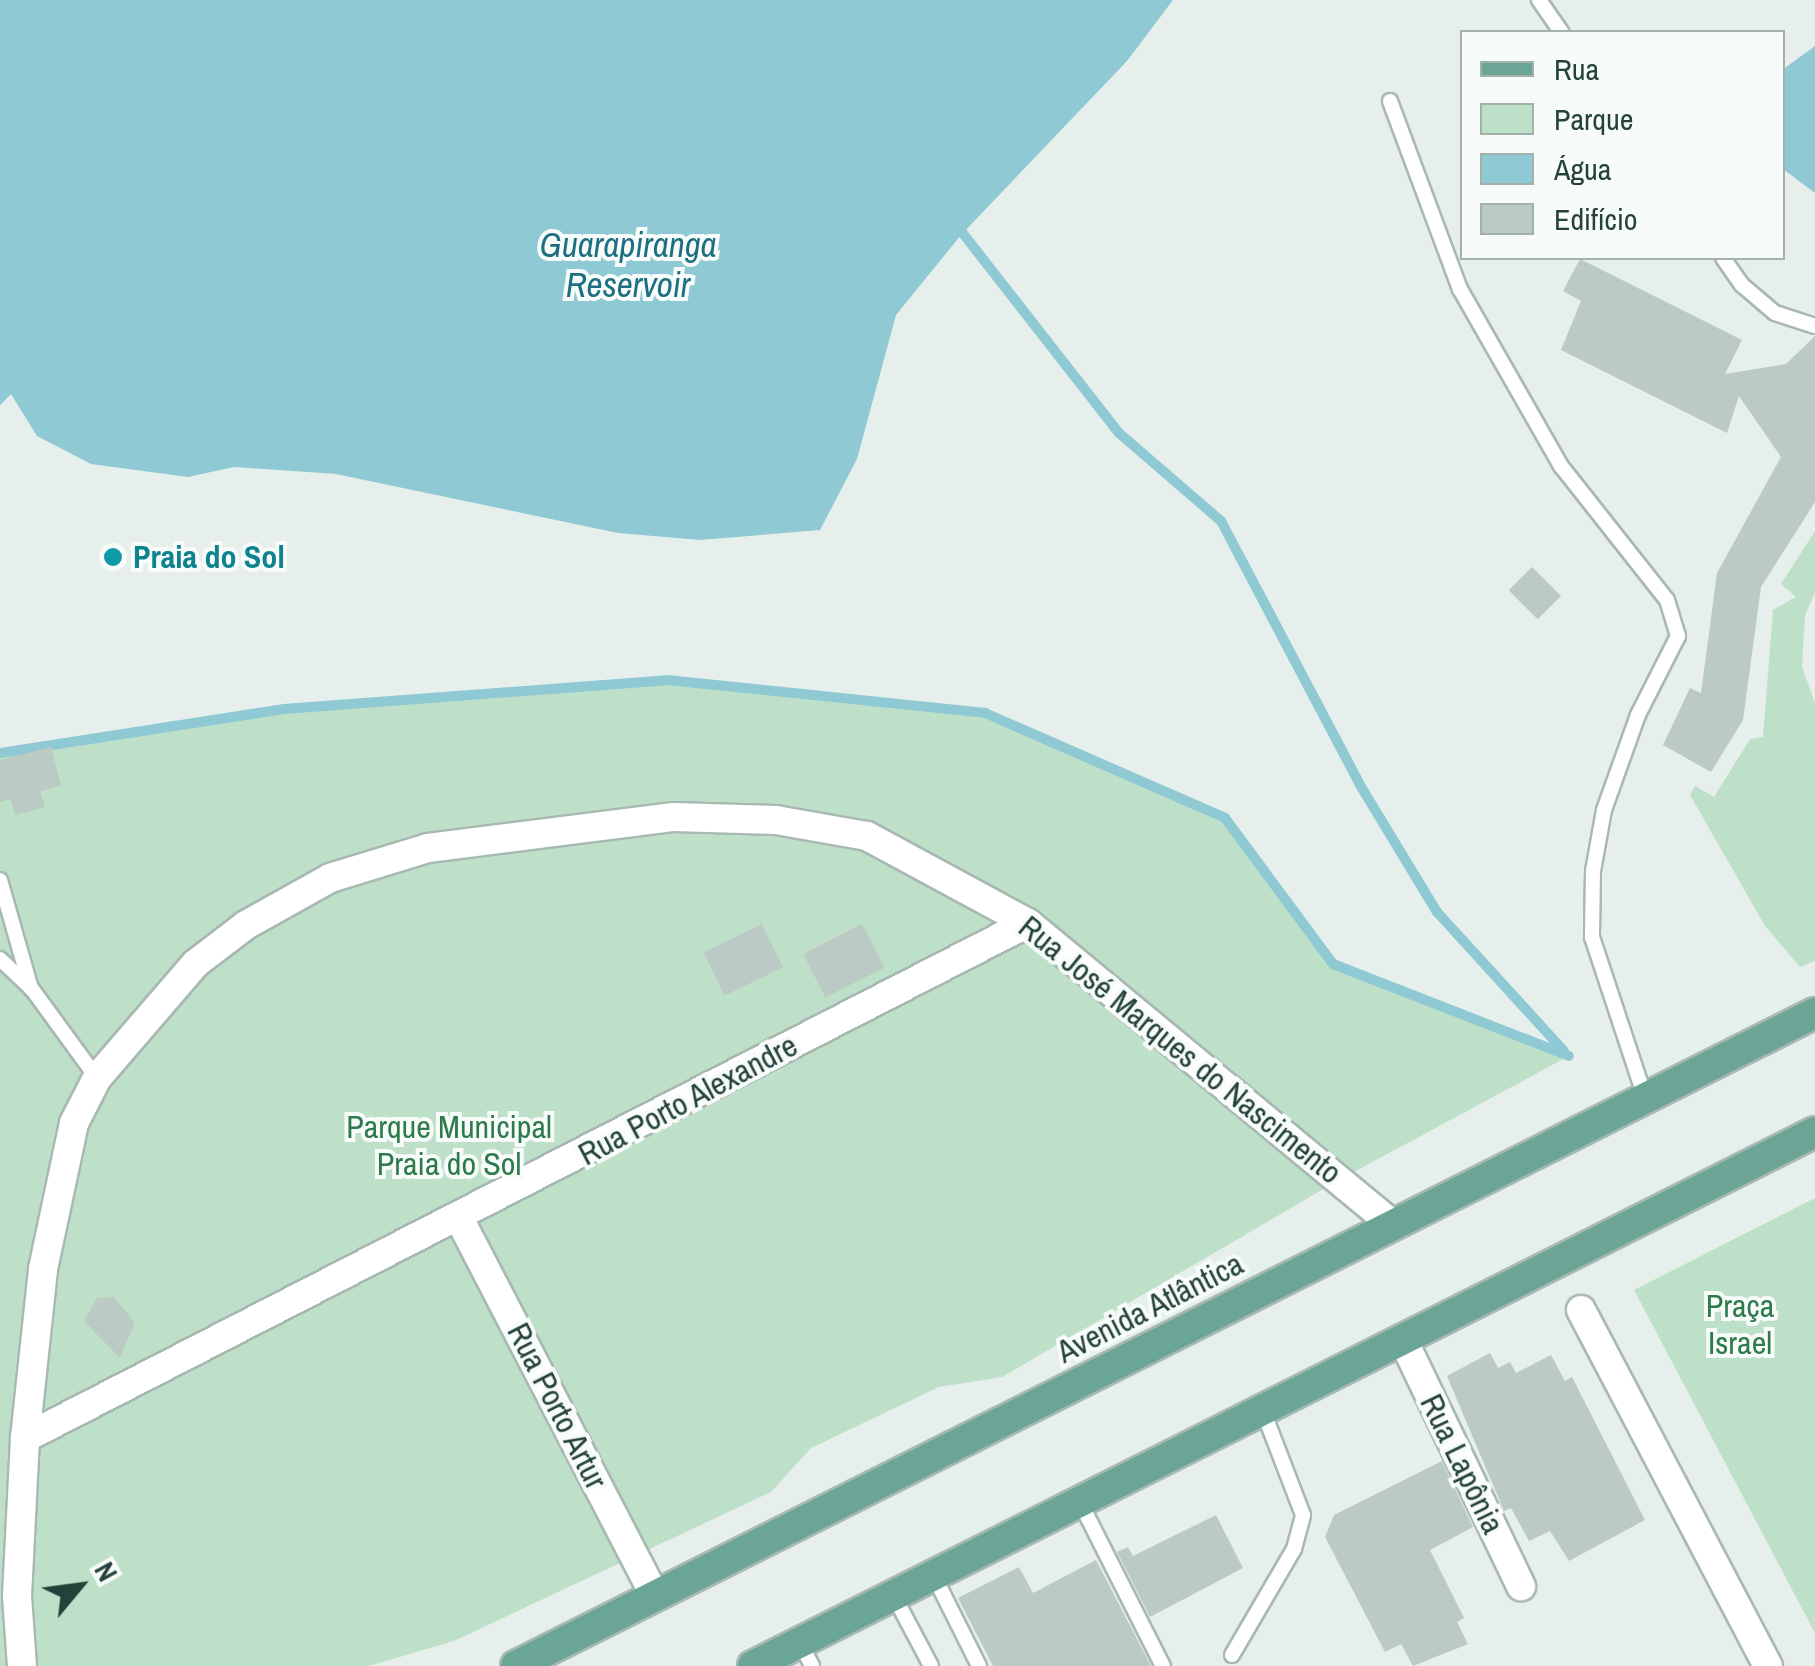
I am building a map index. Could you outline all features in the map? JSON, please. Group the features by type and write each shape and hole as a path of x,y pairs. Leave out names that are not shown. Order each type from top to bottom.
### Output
{"main road":[{"name":"Avenida Atlântica","path":"516,1666 1815,1013"},
{"path":"785,1659 893,1595 1404,1342 1815,1132"}],"street":[{"name":"Rua José Marques do Nascimento","path":"22,1666 17,1596 25,1438 59,1175 96,1078 195,964 246,925 330,878 428,848 674,817 776,820 867,836 1028,923 1393,1224"},
{"name":"Rua Porto Alexandre","path":"25,1438 1028,923"},
{"name":"Rua Porto Artur","path":"460,1218 655,1596"},
{"path":"1581,1310 1768,1666"},
{"name":"Rua Lapônia","path":"1404,1342 1520,1586"}],"lane":[{"path":"1539,0 1560,30"},
{"path":"1390,101 1460,288 1560,466 1667,600 1678,636 1638,715 1604,810 1593,871 1592,937 1646,1097"},
{"path":"1725,260 1742,286 1775,313 1815,326"},
{"path":"0,880 32,989"},
{"path":"0,960 32,989 96,1078"},
{"path":"1232,1656 1294,1549 1303,1515 1263,1411"},
{"path":"1080,1502 1163,1666"},
{"path":"934,1576 979,1666"},
{"path":"893,1595 931,1666"}],"green space":[{"path":"1815,531 1815,593 1805,615 1802,667 1815,703 1815,961 1800,967 1765,926 1690,795 1695,786 1714,797 1750,739 1763,737 1773,610 1796,597 1781,584"},
{"name":"Parque Municipal Praia do Sol","path":"667,680 985,713 1225,818 1333,964 1569,1056 1339,1180 1002,1377 939,1387 811,1448 771,1492 454,1641 369,1666 0,1666 0,753 284,709"},
{"name":"Praça Israel","path":"1815,1198 1815,1633 1634,1290"}],"water":[{"name":"Guarapiranga Reservoir","path":"0,0 1173,0 1127,61 961,235 896,315 857,459 820,530 700,540 618,533 336,474 234,467 188,477 91,464 37,436 11,394 0,405"},
{"path":"1815,46 1815,193 1785,170 1785,68"}],"building":[{"path":"1582,260 1742,340 1725,374 1786,364 1815,336 1815,502 1761,587 1743,720 1711,772 1663,745 1690,688 1701,693 1717,573 1781,457 1739,396 1727,433 1561,350 1581,301 1563,291"},
{"path":"1532,567 1561,596 1538,619 1509,590"},
{"path":"51,747 61,786 40,791 45,807 15,815 11,799 0,802 0,760"},
{"path":"762,924 783,967 725,996 704,952"},
{"path":"862,924 884,968 825,998 803,954"},
{"path":"114,1297 135,1323 120,1358 84,1321 97,1298"},
{"path":"1490,1353 1498,1368 1510,1362 1516,1373 1551,1355 1565,1381 1572,1377 1645,1520 1569,1561 1550,1531 1529,1541 1511,1508 1504,1511 1447,1376"},
{"path":"1442,1461 1473,1527 1430,1550 1464,1618 1457,1622 1468,1644 1413,1666 1401,1644 1385,1652 1325,1537 1334,1515"},
{"path":"1216,1515 1243,1568 1150,1617 1117,1552 1128,1547 1133,1556"},
{"path":"1096,1560 1151,1666 993,1666 958,1598 1019,1567 1033,1593"}],"waterway":[{"path":"954,222 1119,433 1221,521 1360,785 1437,912 1564,1051"},
{"path":"0,753 284,709 667,680 985,713 1225,818 1333,964 1569,1056"}],"place":[{"name":"Praia do Sol","path":"113,557"}]}
